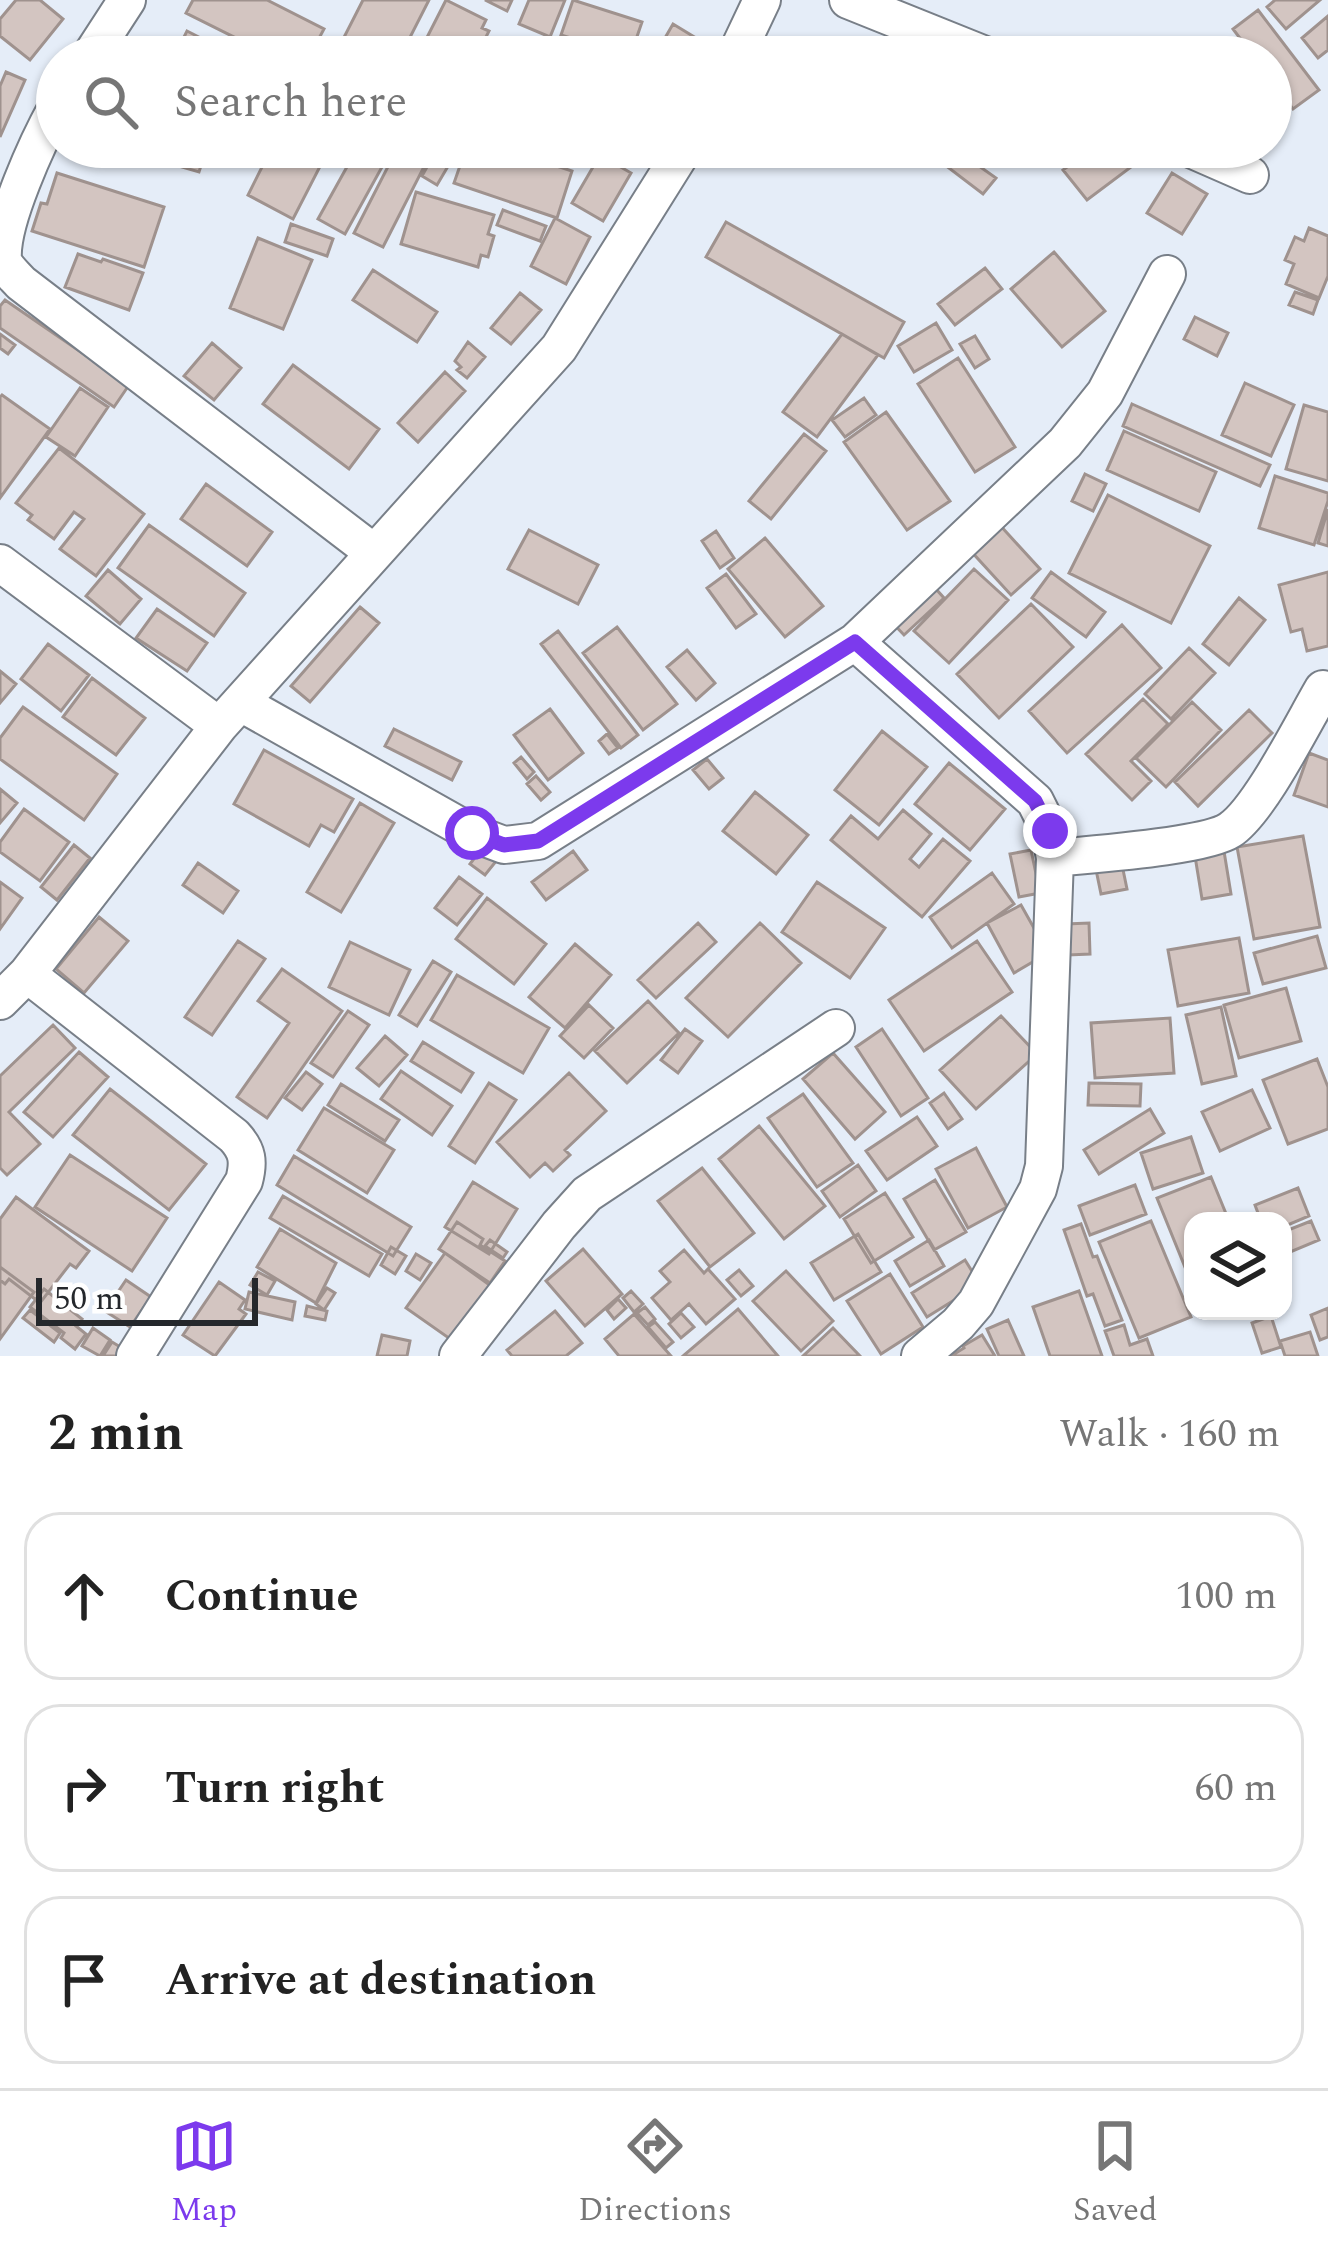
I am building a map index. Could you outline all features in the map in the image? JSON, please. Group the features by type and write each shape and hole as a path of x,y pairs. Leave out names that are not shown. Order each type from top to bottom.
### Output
{"street":[{"path":"103,36 127,0"},
{"path":"745,36 762,0"},
{"path":"848,0 938,36"},
{"path":"36,150 5,213 0,242 4,264 21,283 373,552"},
{"path":"0,1001 27,974 230,714 559,348 672,168"},
{"path":"1232,168 1250,176"},
{"path":"0,562 230,714 472,833 504,845 538,841 855,642 1065,443 1105,393 1167,274"},
{"path":"855,642 1035,801 1050,831 1054,858 1044,1166 1038,1189 976,1303 920,1356"},
{"path":"1054,858 1202,840 1229,831 1252,809 1323,689"},
{"path":"27,974 235,1136 249,1162 244,1181 135,1356"},
{"path":"458,1356 587,1194 836,1028"}],"building":[{"path":"16,0 40,0 63,19 49,36 36,36 36,53 30,60 0,36 0,19"},
{"path":"193,0 267,0 324,29 320,36 232,36 186,13"},
{"path":"363,0 429,0 411,36 345,36"},
{"path":"446,0 486,20 482,28 489,31 486,36 428,36"},
{"path":"485,0 512,0 507,11"},
{"path":"529,0 565,0 550,36 519,24"},
{"path":"573,0 642,22 637,36 561,35"},
{"path":"1275,0 1320,0 1286,29 1267,7"},
{"path":"1258,10 1278,36 1238,36 1233,29"},
{"path":"1328,16 1328,50 1318,58 1302,38"},
{"path":"673,24 693,36 666,36"},
{"path":"1292,55 1319,90 1292,108"},
{"path":"6,72 25,80 0,137 0,86"},
{"path":"262,168 319,168 293,219 248,195"},
{"path":"346,168 381,168 345,234 318,219"},
{"path":"387,168 423,168 383,247 354,233"},
{"path":"426,168 447,168 437,185 422,176"},
{"path":"459,168 572,171 557,218 454,183"},
{"path":"592,168 622,168 631,173 603,221 572,203"},
{"path":"949,168 982,168 996,178 983,194"},
{"path":"1066,168 1130,168 1087,200"},
{"path":"57,173 164,207 144,267 32,231"},
{"path":"1172,173 1207,194 1182,234 1147,213"},
{"path":"416,192 494,215 488,257 481,255 478,267 401,244"},
{"path":"503,210 546,226 540,241 497,225"},
{"path":"555,218 590,237 566,284 531,266"},
{"path":"726,222 904,322 884,358 706,257"},
{"path":"291,224 333,239 327,256 285,242"},
{"path":"1309,228 1328,236 1328,276 1319,298 1286,284 1294,264 1285,260 1295,237 1304,241"},
{"path":"258,238 312,260 283,329 230,308"},
{"path":"1054,252 1105,311 1062,347 1011,289"},
{"path":"78,254 143,273 129,310 65,287"},
{"path":"985,268 1002,289 955,325 938,304"},
{"path":"373,270 437,312 417,342 353,300"},
{"path":"1295,292 1318,300 1313,314 1289,305"},
{"path":"520,293 541,310 511,344 491,328"},
{"path":"5,300 129,385 114,407 0,328 0,306"},
{"path":"1195,317 1228,333 1217,356 1184,339"},
{"path":"936,323 952,350 914,372 898,346"},
{"path":"0,334 15,345 8,354 0,348"},
{"path":"842,334 878,355 817,437 783,412"},
{"path":"975,336 989,359 975,368 960,344"},
{"path":"468,342 485,357 467,378 455,361"},
{"path":"212,343 241,368 214,400 184,376"},
{"path":"958,358 1015,447 975,472 918,384"},
{"path":"293,365 379,429 349,469 263,404"},
{"path":"445,372 465,391 418,442 398,423"},
{"path":"1245,383 1294,405 1271,456 1222,435"},
{"path":"80,388 108,407 75,456 46,437"},
{"path":"0,397 50,429 0,498"},
{"path":"864,398 876,415 845,437 832,420"},
{"path":"1132,404 1270,465 1260,486 1123,426"},
{"path":"1304,405 1328,412 1328,481 1286,469"},
{"path":"886,412 950,501 907,530 844,442"},
{"path":"1124,431 1216,472 1199,511 1107,470"},
{"path":"804,434 826,451 771,519 749,501"},
{"path":"59,448 144,514 96,576 60,549 84,519 74,512 54,539 28,520 32,515 16,503"},
{"path":"1085,474 1106,484 1093,511 1072,501"},
{"path":"1275,476 1328,493 1314,545 1259,528"},
{"path":"206,484 272,532 247,566 181,519"},
{"path":"1108,495 1210,546 1171,623 1069,573"},
{"path":"1328,509 1328,546 1318,543"},
{"path":"998,523 1040,569 1011,595 969,549"},
{"path":"149,525 245,593 214,636 118,568"},
{"path":"529,530 598,565 578,604 508,569"},
{"path":"716,531 734,558 720,568 702,541"},
{"path":"765,538 823,606 785,637 728,569"},
{"path":"974,569 1008,600 949,663 914,631"},
{"path":"108,570 141,599 120,624 86,596"},
{"path":"1051,572 1105,612 1086,637 1032,598"},
{"path":"1328,572 1328,646 1307,651 1302,629 1291,632 1279,585"},
{"path":"726,574 756,614 736,628 707,588"},
{"path":"927,579 944,598 904,635 887,617"},
{"path":"1239,598 1265,620 1229,665 1203,644"},
{"path":"1031,604 1073,647 999,718 957,674"},
{"path":"360,607 379,623 310,702 291,686"},
{"path":"157,609 207,643 187,671 136,638"},
{"path":"1122,625 1161,668 1067,753 1029,711"},
{"path":"617,627 677,704 643,730 583,653"},
{"path":"558,631 638,735 621,748 541,644"},
{"path":"48,644 89,675 61,711 21,679"},
{"path":"1189,648 1215,673 1171,719 1145,694"},
{"path":"687,650 715,683 696,700 667,667"},
{"path":"0,671 16,684 0,703"},
{"path":"92,678 145,718 116,755 63,717"},
{"path":"1143,699 1168,724 1131,761 1151,781 1132,800 1086,754"},
{"path":"1192,702 1221,730 1166,787 1136,758"},
{"path":"23,707 117,774 84,820 0,759 0,738"},
{"path":"550,709 583,753 548,780 514,735"},
{"path":"1249,710 1272,733 1198,806 1175,782"},
{"path":"394,729 461,762 452,780 385,746"},
{"path":"882,731 927,767 879,825 835,790"},
{"path":"607,734 618,748 609,754 599,741"},
{"path":"264,750 353,799 334,832 321,825 309,846 234,804"},
{"path":"1309,753 1328,760 1328,807 1294,795"},
{"path":"521,757 534,772 527,779 514,763"},
{"path":"707,759 723,778 709,789 693,770"},
{"path":"949,763 1005,809 970,850 915,804"},
{"path":"536,776 550,792 541,800 527,784"},
{"path":"0,789 17,803 0,823"},
{"path":"755,792 808,835 776,874 723,831"},
{"path":"360,803 394,823 341,912 307,892"},
{"path":"24,809 69,842 40,881 0,852 0,842"},
{"path":"903,810 931,834 910,859 919,867 943,839 970,861 922,917 831,840 851,816 878,839"},
{"path":"1303,836 1320,927 1254,939 1237,847"},
{"path":"1222,839 1231,894 1202,899 1193,844"},
{"path":"74,845 90,858 57,900 41,887"},
{"path":"482,848 497,860 485,875 470,864"},
{"path":"1031,850 1040,893 1019,897 1010,854"},
{"path":"573,851 587,870 546,900 532,882"},
{"path":"1120,855 1127,889 1101,894 1094,860"},
{"path":"198,863 238,891 223,913 183,885"},
{"path":"992,873 1014,904 952,948 930,917"},
{"path":"459,877 482,894 457,925 435,908"},
{"path":"0,882 22,898 0,929"},
{"path":"817,882 885,928 850,978 782,932"},
{"path":"487,898 546,944 514,984 456,939"},
{"path":"1021,905 1048,953 1014,973 987,923"},
{"path":"99,917 128,941 84,993 56,969"},
{"path":"698,923 716,942 656,998 638,980"},
{"path":"760,923 801,963 728,1037 686,998"},
{"path":"1089,923 1090,954 1068,955 1066,924"},
{"path":"1317,936 1326,968 1263,984 1254,953"},
{"path":"1239,938 1249,993 1178,1006 1168,950"},
{"path":"238,941 265,959 212,1035 185,1017"},
{"path":"977,941 1012,992 924,1051 889,1000"},
{"path":"350,942 410,970 389,1015 329,987"},
{"path":"575,944 611,975 565,1028 529,997"},
{"path":"433,961 451,972 417,1026 399,1015"},
{"path":"282,969 342,1011 267,1118 237,1097 289,1023 258,1001"},
{"path":"457,975 549,1028 523,1073 431,1020"},
{"path":"1286,988 1301,1041 1239,1058 1224,1005"},
{"path":"648,1001 679,1033 627,1083 595,1051"},
{"path":"589,1005 613,1028 584,1058 560,1036"},
{"path":"1221,1007 1236,1076 1202,1084 1186,1015"},
{"path":"348,1011 369,1025 333,1077 311,1063"},
{"path":"1001,1016 1037,1054 976,1109 940,1070"},
{"path":"1170,1018 1174,1073 1095,1078 1091,1023"},
{"path":"53,1025 75,1048 9,1112 40,1144 7,1175 0,1168 0,1076"},
{"path":"685,1029 702,1041 678,1073 661,1060"},
{"path":"882,1029 928,1098 901,1116 856,1047"},
{"path":"385,1036 407,1055 379,1086 357,1068"},
{"path":"423,1042 473,1073 461,1092 411,1061"},
{"path":"79,1052 108,1077 53,1137 24,1112"},
{"path":"833,1053 885,1112 855,1139 803,1079"},
{"path":"1317,1059 1328,1087 1328,1129 1288,1144 1263,1080"},
{"path":"401,1071 452,1106 432,1135 381,1099"},
{"path":"306,1072 322,1084 302,1110 285,1098"},
{"path":"569,1073 606,1111 565,1150 570,1155 553,1171 545,1163 530,1177 497,1142"},
{"path":"489,1083 516,1100 475,1163 449,1146"},
{"path":"1089,1083 1141,1084 1140,1106 1088,1105"},
{"path":"341,1084 399,1120 385,1141 328,1105"},
{"path":"110,1089 206,1164 169,1210 73,1135"},
{"path":"1252,1090 1270,1128 1220,1151 1202,1112"},
{"path":"944,1093 962,1119 948,1129 930,1103"},
{"path":"803,1094 853,1163 817,1187 768,1118"},
{"path":"324,1108 394,1150 367,1193 298,1150"},
{"path":"1150,1109 1164,1133 1099,1174 1084,1150"},
{"path":"917,1117 937,1146 887,1180 866,1151"},
{"path":"759,1126 825,1206 784,1239 719,1159"},
{"path":"1191,1137 1203,1173 1153,1189 1141,1153"},
{"path":"976,1148 1007,1207 968,1228 936,1169"},
{"path":"70,1155 167,1218 132,1271 35,1207"},
{"path":"294,1156 411,1227 393,1256 277,1185"},
{"path":"858,1165 876,1191 840,1217 822,1191"},
{"path":"702,1168 754,1233 710,1267 658,1201"},
{"path":"1211,1177 1225,1212 1184,1212 1184,1265 1157,1198"},
{"path":"935,1180 966,1232 934,1250 904,1199"},
{"path":"473,1182 517,1209 489,1254 445,1227"},
{"path":"1135,1185 1146,1214 1090,1235 1079,1206"},
{"path":"1298,1188 1309,1216 1292,1223 1292,1212 1258,1212 1255,1205"},
{"path":"885,1193 913,1237 871,1263 844,1219"},
{"path":"283,1196 382,1254 369,1276 270,1218"},
{"path":"16,1197 89,1251 76,1268 70,1264 40,1303 9,1279 5,1284 0,1280 0,1219"},
{"path":"1151,1221 1184,1300 1184,1320 1139,1338 1099,1242"},
{"path":"1311,1221 1319,1240 1292,1251 1292,1228"},
{"path":"457,1222 505,1261 490,1283 439,1249"},
{"path":"1081,1224 1122,1320 1105,1326 1093,1294 1087,1296 1064,1230"},
{"path":"280,1229 336,1263 316,1303 257,1267"},
{"path":"858,1234 881,1272 834,1300 811,1263"},
{"path":"490,1240 507,1252 503,1258 485,1246"},
{"path":"929,1240 944,1266 910,1286 895,1261"},
{"path":"391,1247 406,1256 395,1274 381,1265"},
{"path":"583,1249 622,1294 585,1326 546,1281"},
{"path":"684,1250 735,1299 706,1324 689,1304 671,1320 652,1298 670,1282 660,1271"},
{"path":"445,1253 491,1286 453,1341 406,1308"},
{"path":"416,1254 431,1263 420,1280 406,1271"},
{"path":"965,1260 980,1284 927,1317 912,1293"},
{"path":"0,1267 34,1292 0,1339"},
{"path":"739,1270 753,1286 741,1296 727,1280"},
{"path":"786,1271 833,1321 801,1351 753,1301"},
{"path":"258,1272 275,1281 267,1295 250,1285"},
{"path":"890,1274 923,1327 881,1354 847,1301"},
{"path":"126,1280 151,1297 130,1327 105,1311"},
{"path":"219,1282 245,1300 239,1309 246,1314 215,1356 183,1335"},
{"path":"327,1288 335,1293 324,1310 316,1304"},
{"path":"44,1289 82,1319 76,1326 86,1334 75,1349 61,1338 64,1333 30,1307"},
{"path":"631,1291 643,1304 634,1312 623,1298"},
{"path":"1079,1291 1102,1356 1050,1356 1033,1307"},
{"path":"249,1292 295,1302 292,1320 245,1309"},
{"path":"618,1299 626,1308 614,1319 607,1310"},
{"path":"307,1306 327,1311 325,1320 305,1316"},
{"path":"645,1307 655,1319 648,1325 637,1313"},
{"path":"1328,1308 1328,1337 1320,1340 1311,1315"},
{"path":"738,1309 778,1356 683,1356"},
{"path":"30,1310 60,1333 54,1342 23,1318"},
{"path":"555,1311 582,1343 566,1356 512,1356 507,1350"},
{"path":"681,1313 694,1327 681,1338 669,1324"},
{"path":"634,1314 671,1356 619,1356 605,1339"},
{"path":"1008,1320 1024,1356 999,1356 987,1329"},
{"path":"1272,1320 1281,1347 1262,1353 1252,1323"},
{"path":"655,1322 673,1342 666,1348 648,1327"},
{"path":"1124,1325 1130,1345 1147,1339 1153,1356 1114,1356 1105,1331"},
{"path":"93,1328 110,1340 100,1356 82,1346"},
{"path":"833,1328 860,1356 803,1356"},
{"path":"1310,1332 1318,1356 1285,1356 1280,1341"},
{"path":"382,1335 410,1341 407,1356 377,1356"},
{"path":"982,1335 995,1356 951,1356 963,1346"},
{"path":"112,1342 127,1351 124,1356 103,1356"}],"route":[{"path":"472,833 504,845 538,841 855,642 1035,801 1050,831"}]}
